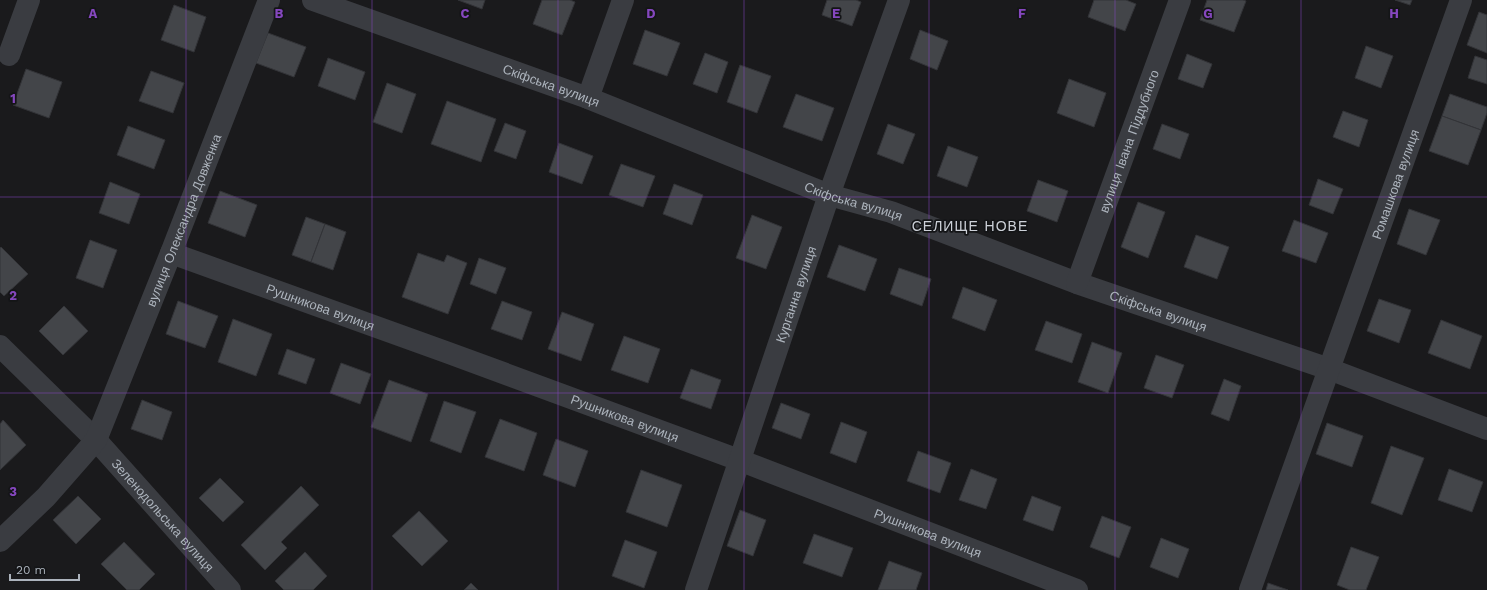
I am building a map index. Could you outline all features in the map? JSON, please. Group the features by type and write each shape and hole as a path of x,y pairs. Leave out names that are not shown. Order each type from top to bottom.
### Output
{"street":[{"path":"9,55 29,0"},
{"name":"вулиця Олександра Довженка","path":"96,440 171,253 269,0"},
{"name":"Скіфська вулиця","path":"313,0 588,98 829,195 891,212 1077,282 1328,369 1487,429"},
{"path":"588,98 623,0"},
{"name":"Курганна вулиця","path":"696,590 829,195 899,0"},
{"name":"вулиця Івана Піддубного","path":"1077,282 1180,0"},
{"name":"Ромашкова вулиця","path":"1250,590 1461,0"},
{"name":"Рушникова вулиця","path":"171,253 739,460 1077,590"},
{"name":"Зеленодольська вулиця","path":"0,346 96,440 230,590"},
{"path":"0,541 46,497 96,440"}],"building":[{"path":"458,0 485,0 482,9"},
{"path":"542,0 570,0 575,2 562,35 533,24"},
{"path":"827,0 856,0 861,2 852,26 822,15"},
{"path":"1094,0 1126,0 1136,4 1125,31 1088,17"},
{"path":"1207,0 1246,1 1234,32 1200,20"},
{"path":"1395,0 1412,0 1410,5"},
{"path":"174,5 206,17 194,52 161,40"},
{"path":"1479,12 1487,15 1487,53 1467,45"},
{"path":"645,30 680,43 667,76 633,64"},
{"path":"920,30 948,41 937,70 910,59"},
{"path":"268,33 306,47 294,77 256,63"},
{"path":"1366,46 1393,56 1381,88 1355,78"},
{"path":"705,53 728,62 717,93 693,84"},
{"path":"1187,54 1212,64 1203,88 1178,79"},
{"path":"1475,56 1487,60 1487,84 1468,78"},
{"path":"328,58 365,72 355,100 318,86"},
{"path":"740,65 771,76 757,113 727,102"},
{"path":"26,69 62,82 49,118 13,105"},
{"path":"151,71 184,83 173,113 139,101"},
{"path":"1069,79 1106,93 1094,127 1057,113"},
{"path":"387,83 416,94 402,133 373,122"},
{"path":"796,94 834,108 822,141 783,127"},
{"path":"1450,94 1487,107 1487,113 1481,130 1442,116"},
{"path":"447,101 496,119 481,162 431,144"},
{"path":"1343,111 1368,120 1359,147 1333,137"},
{"path":"1442,116 1481,130 1468,165 1429,151"},
{"path":"505,123 526,131 516,159 494,151"},
{"path":"888,124 915,134 903,164 877,154"},
{"path":"1162,124 1189,134 1180,159 1153,149"},
{"path":"128,126 165,140 154,169 117,155"},
{"path":"559,143 593,156 582,184 549,172"},
{"path":"948,146 978,157 967,187 937,176"},
{"path":"621,164 655,176 643,207 609,195"},
{"path":"1318,179 1343,189 1333,214 1309,205"},
{"path":"1038,180 1068,191 1057,222 1027,211"},
{"path":"110,182 140,194 129,224 99,213"},
{"path":"674,184 703,195 692,225 663,214"},
{"path":"220,191 257,205 245,237 208,223"},
{"path":"1138,202 1165,212 1148,258 1121,247"},
{"path":"1409,209 1440,220 1426,255 1397,244"},
{"path":"752,215 782,227 766,269 736,258"},
{"path":"306,217 325,224 311,262 292,255"},
{"path":"1294,220 1328,233 1316,263 1282,251"},
{"path":"325,224 346,232 333,270 311,262"},
{"path":"1196,235 1229,247 1217,279 1184,267"},
{"path":"90,240 117,250 103,288 76,278"},
{"path":"839,245 877,259 865,291 827,277"},
{"path":"1,247 28,274 4,296 0,292"},
{"path":"418,253 444,262 447,255 467,263 448,314 402,297"},
{"path":"479,258 506,268 496,294 470,284"},
{"path":"899,268 931,279 922,306 890,294"},
{"path":"963,287 997,300 985,331 952,318"},
{"path":"1379,299 1411,310 1399,343 1367,331"},
{"path":"178,301 218,316 205,348 166,334"},
{"path":"502,301 532,312 522,340 491,329"},
{"path":"64,306 88,331 63,355 39,331"},
{"path":"562,312 594,324 581,361 548,349"},
{"path":"233,319 272,334 256,376 218,362"},
{"path":"1441,320 1482,336 1470,369 1428,353"},
{"path":"1046,321 1082,334 1072,363 1035,350"},
{"path":"624,336 660,349 648,383 611,370"},
{"path":"1092,342 1122,353 1108,393 1078,382"},
{"path":"287,349 315,359 306,384 278,374"},
{"path":"1156,355 1184,365 1172,398 1144,388"},
{"path":"341,363 371,374 360,404 330,393"},
{"path":"691,369 721,380 711,409 680,398"},
{"path":"1224,379 1241,386 1229,421 1211,414"},
{"path":"389,380 428,394 411,442 371,427"},
{"path":"142,400 172,412 162,440 131,429"},
{"path":"444,401 476,412 461,453 430,441"},
{"path":"781,403 810,414 801,439 772,428"},
{"path":"500,419 537,433 524,471 485,457"},
{"path":"3,420 26,445 0,470 0,424"},
{"path":"841,422 867,432 856,463 830,453"},
{"path":"1327,423 1363,436 1352,467 1316,454"},
{"path":"556,439 588,451 575,487 543,475"},
{"path":"1391,446 1424,458 1402,515 1371,503"},
{"path":"918,451 951,463 940,493 907,481"},
{"path":"971,469 997,479 986,509 959,500"},
{"path":"1449,469 1483,482 1472,512 1438,500"},
{"path":"641,470 682,485 667,527 626,512"},
{"path":"220,478 244,502 223,522 199,498"},
{"path":"301,486 319,505 281,542 287,548 265,570 241,545"},
{"path":"78,496 101,519 76,544 53,520"},
{"path":"1032,496 1061,507 1053,531 1023,520"},
{"path":"740,510 766,520 753,556 727,546"},
{"path":"419,511 448,541 422,566 392,536"},
{"path":"1102,516 1131,527 1119,558 1090,547"},
{"path":"814,534 853,548 842,577 803,563"},
{"path":"1161,538 1189,549 1178,578 1150,567"},
{"path":"625,540 657,552 644,588 612,576"},
{"path":"124,542 155,574 139,590 127,590 101,564"},
{"path":"1351,547 1379,557 1366,590 1350,590 1337,585"},
{"path":"305,552 327,576 313,590 284,590 275,581"},
{"path":"889,561 922,573 916,590 878,590"},
{"path":"471,583 478,590 464,590"},
{"path":"1268,583 1288,590 1266,590"}],"district":[{"name":"СЕЛИЩЕ НОВЕ","path":"970,226"}]}
